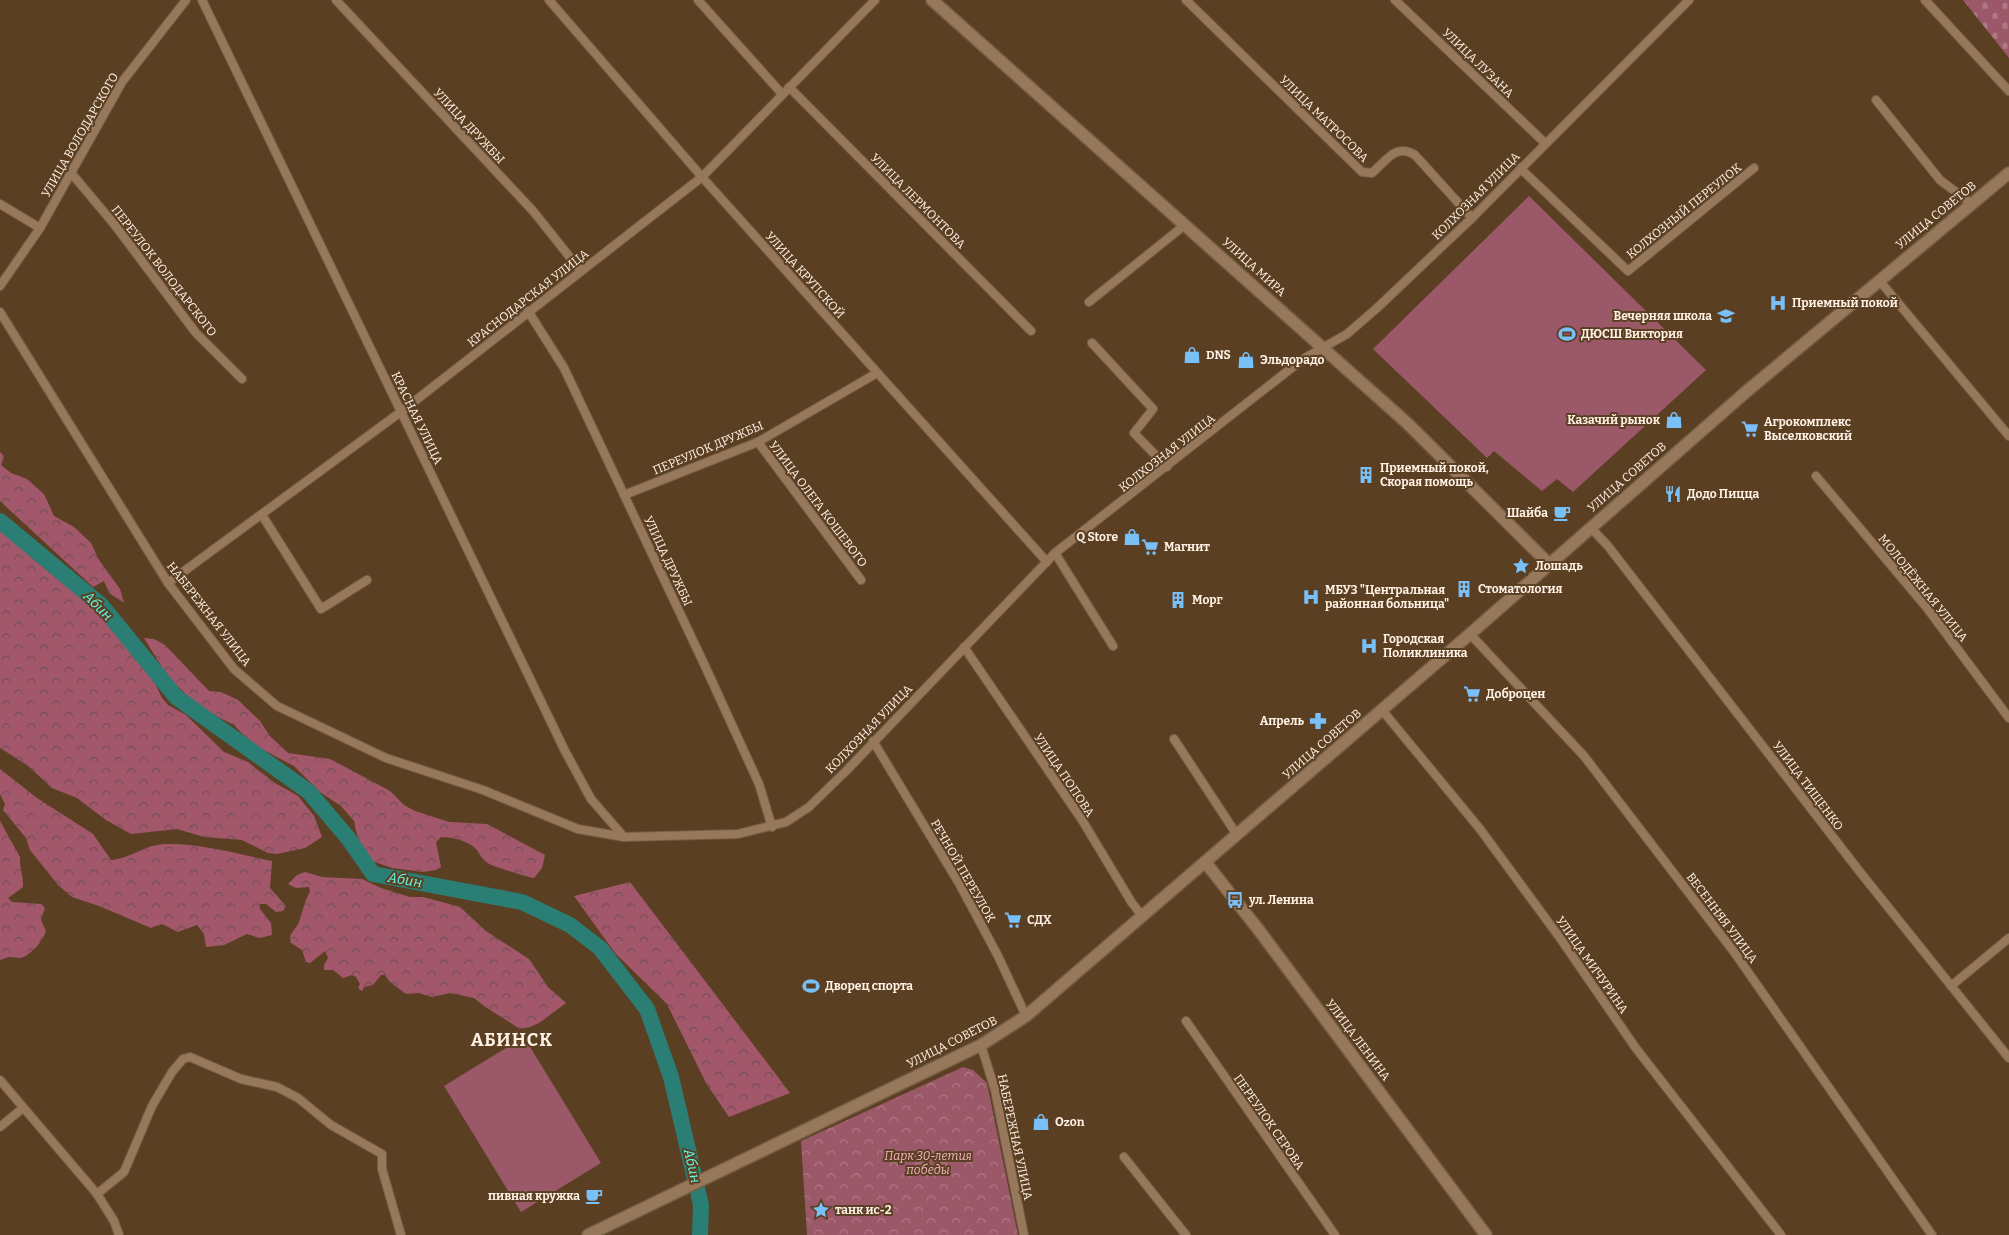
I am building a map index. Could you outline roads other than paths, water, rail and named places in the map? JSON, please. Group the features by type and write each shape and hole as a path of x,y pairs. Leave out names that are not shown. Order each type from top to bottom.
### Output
{"main road":[{"name":"УЛИЦА МИРА","path":"932,0 1186,224 1407,423 1548,563"},
{"name":"УЛИЦА СОВЕТОВ","path":"588,1235 982,1045 1026,1016 1470,634 1548,563 1879,280 2009,173"},
{"name":"УЛИЦА ЛЕНИНА","path":"1206,863 1258,929 1486,1235"}],"street":[{"name":"УЛИЦА ВОЛОДАРСКОГО","path":"0,286 40,228 122,82 186,0"},
{"name":"КРАСНАЯ УЛИЦА","path":"202,0 565,751 591,799 624,837"},
{"name":"УЛИЦА ДРУЖБЫ","path":"336,0 533,211 581,271"},
{"name":"УЛИЦА КРУПСКОЙ","path":"549,0 702,177 1047,562"},
{"path":"698,0 782,94"},
{"name":"КРАСНОДАРСКАЯ УЛИЦА","path":"168,583 402,411 702,177 875,0"},
{"name":"УЛИЦА МАТРОСОВА","path":"1186,0 1362,172 1372,173 1399,150 1406,149 1416,155 1472,218"},
{"name":"УЛИЦА ЛУЗАНА","path":"1395,0 1545,143"},
{"name":"КОЛХОЗНАЯ УЛИЦА","path":"624,837 738,834 786,822 809,807 1055,553 1168,467 1303,359 1347,334 1377,308 1472,218 1689,0"},
{"path":"1925,0 2009,91"},
{"name":"УЛИЦА ЛЕРМОНТОВА","path":"789,87 1031,331"},
{"path":"1876,100 1940,180 1972,204"},
{"name":"КОЛХОЗНЫЙ ПЕРЕУЛОК","path":"1520,168 1628,272 1754,168"},
{"name":"ПЕРЕУЛОК ВОЛОДАРСКОГО","path":"72,174 114,224 196,333 242,379"},
{"path":"0,204 40,228"},
{"path":"1089,302 1186,224"},
{"path":"1879,280 2009,436"},
{"name":"УЛИЦА ДРУЖБЫ","path":"528,311 564,368 759,784 772,827"},
{"name":"НАБЕРЕЖНАЯ УЛИЦА","path":"0,312 168,583 234,669 277,706 386,758 483,790 578,829 624,837"},
{"path":"1092,343 1153,408 1134,433 1168,467"},
{"name":"ПЕРЕУЛОК ДРУЖБЫ","path":"624,495 758,442 878,373"},
{"name":"УЛИЦА ОЛЕГА КОШЕВОГО","path":"758,442 861,580"},
{"name":"МОЛОДЁЖНАЯ УЛИЦА","path":"1816,476 1928,608 2009,718"},
{"path":"262,515 321,609 367,580"},
{"name":"УЛИЦА ТИЩЕНКО","path":"1590,527 1608,546 1854,864 2009,1058"},
{"path":"1055,553 1114,646"},
{"name":"ВЕСЕННЯЯ УЛИЦА","path":"1470,634 1584,756 1608,787 1740,960 1932,1235"},
{"name":"УЛИЦА ПОПОВА","path":"964,647 1082,820 1132,903 1143,917"},
{"name":"УЛИЦА МИЧУРИНА","path":"1382,710 1480,829 1560,938 1635,1046 1781,1235"},
{"path":"1174,739 1237,835"},
{"name":"РЕЧНОЙ ПЕРЕУЛОК","path":"873,741 960,885 998,956 1026,1016"},
{"path":"1951,986 2009,938"},
{"name":"ПЕРЕУЛОК СЕРОВА","path":"1186,1021 1335,1235"},
{"name":"НАБЕРЕЖНАЯ УЛИЦА","path":"982,1045 995,1090 1024,1235"},
{"path":"97,1194 124,1172 152,1106 172,1072 183,1059 190,1057 241,1079 284,1090 298,1098 331,1125 382,1154 382,1168 401,1235"},
{"path":"0,1080 97,1194 114,1221 119,1235"},
{"path":"0,1127 23,1108"},
{"path":"1124,1156 1186,1235"}],"waterway":[{"name":"Абин","path":"0,521 102,606 176,697 309,792 348,838 373,874 522,902 570,925 600,948 647,1009 671,1077 701,1205 700,1235"}],"place":[{"name":"Приемный покой","path":"1778,303"},
{"name":"Вечерняя школа","path":"1726,316"},
{"name":"ДЮСШ Виктория","path":"1567,334"},
{"name":"DNS","path":"1192,355"},
{"name":"Эльдорадо","path":"1246,360"},
{"name":"Казачий рынок","path":"1674,420"},
{"name":"Агрокомплекс Выселковский","path":"1750,429"},
{"name":"Приемный покой, Скорая помощь","path":"1366,475"},
{"name":"Додо Пицца","path":"1673,494"},
{"name":"Шайба","path":"1562,513"},
{"name":"Q Store","path":"1132,537"},
{"name":"Магнит","path":"1150,547"},
{"name":"Лошадь","path":"1521,566"},
{"name":"Стоматология","path":"1464,589"},
{"name":"МБУЗ \"Центральная районная больница\"","path":"1311,597"},
{"name":"Морг","path":"1178,600"},
{"name":"Городская Поликлиника","path":"1369,646"},
{"name":"Доброцен","path":"1472,694"},
{"name":"Апрель","path":"1318,721"},
{"name":"ул. Ленина","path":"1235,900"},
{"name":"СДХ","path":"1013,920"},
{"name":"Дворец спорта","path":"811,986"},
{"name":"Ozon","path":"1041,1122"},
{"name":"пивная кружка","path":"594,1196"},
{"name":"танк ис-2","path":"821,1210"}],"district":[{"name":"АБИНСК","path":"512,1040"}],"park label":[{"name":"Парк 30-летия победы","path":"928,1163"}]}
